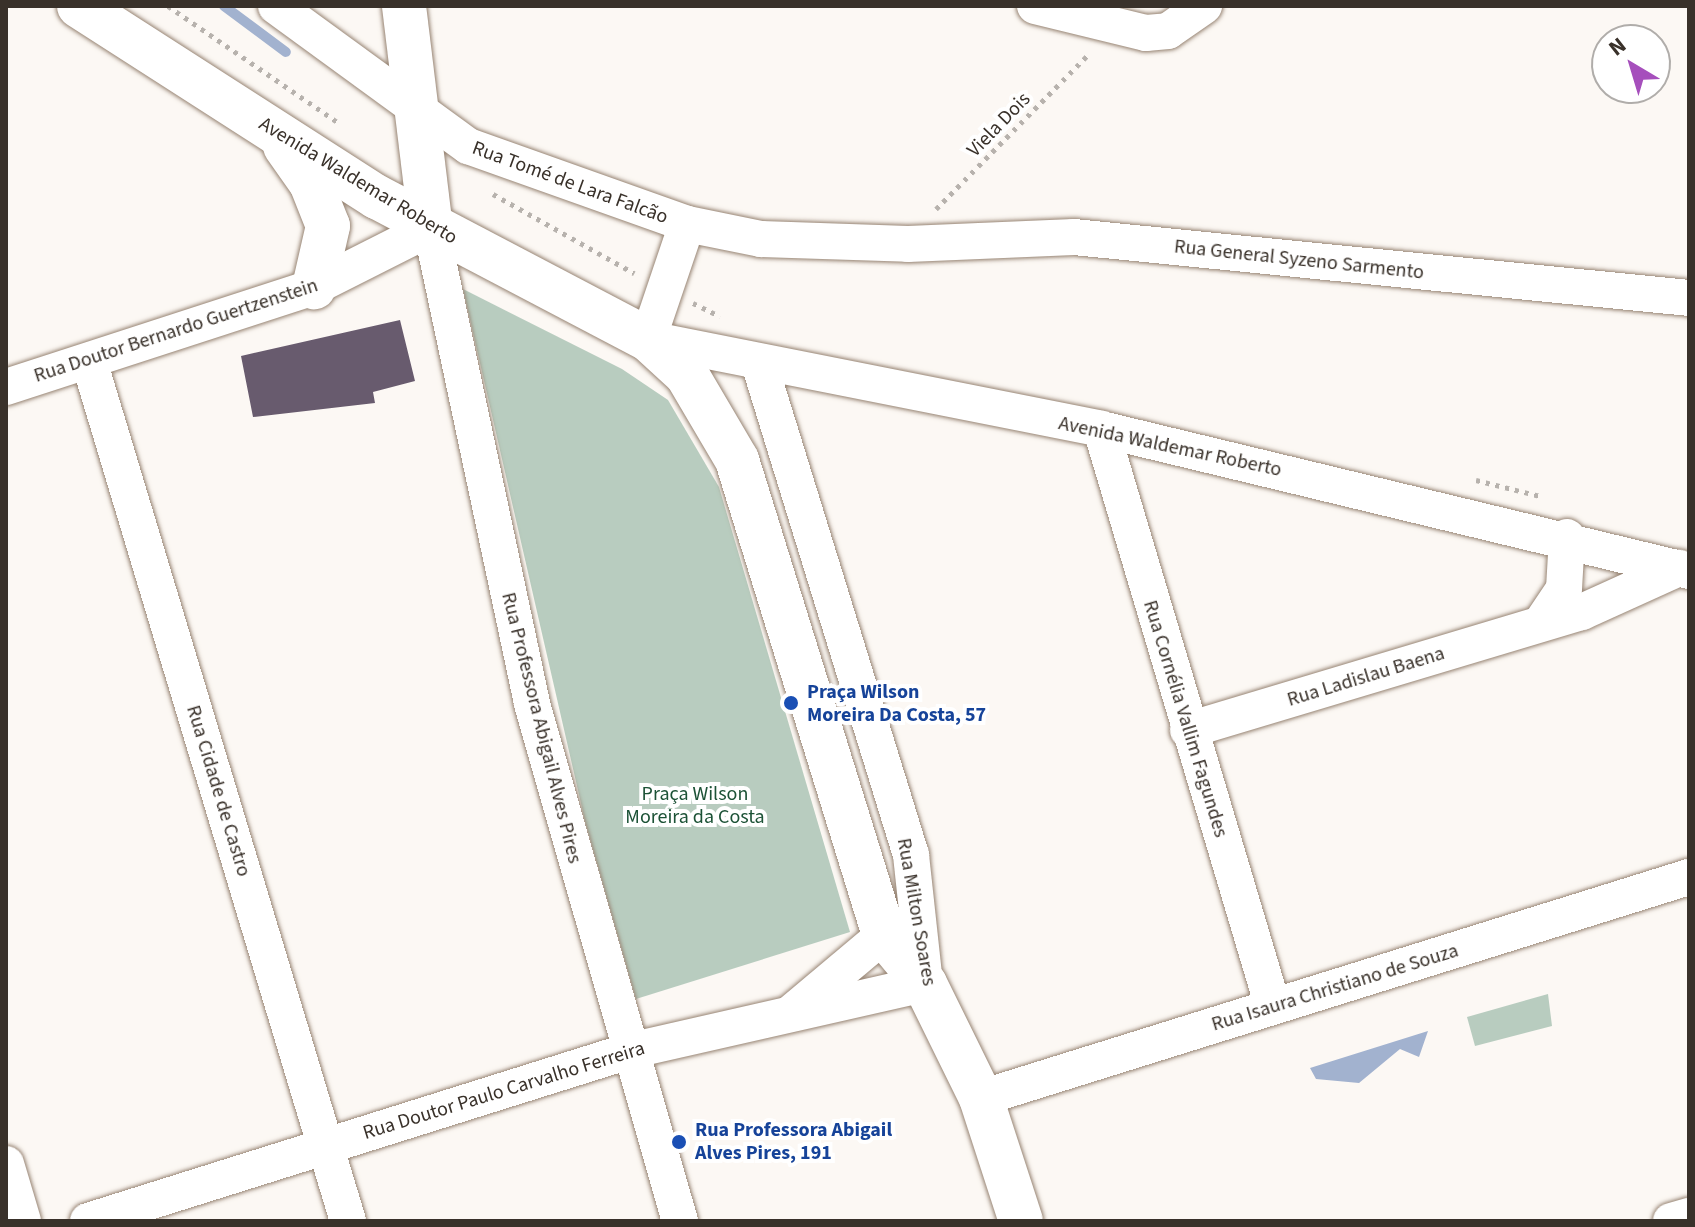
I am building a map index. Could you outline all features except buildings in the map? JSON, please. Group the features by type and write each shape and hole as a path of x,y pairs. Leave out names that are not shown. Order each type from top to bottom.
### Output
{"main road":[{"name":"Avenida Waldemar Roberto","path":"79,6 277,135 431,228 648,339 687,375 737,460 884,935"},
{"path":"404,6 423,116 431,228"},
{"path":"277,135 311,183 328,226 314,287"},
{"path":"884,935 925,984"},
{"name":"Rua Milton Soares","path":"925,984 981,1098 1021,1221"}],"street":[{"name":"Rua Tomé de Lara Falcão","path":"276,6 377,74 423,116 498,161 687,224 761,239 908,244"},
{"path":"1035,6 1112,18 1168,31 1204,6"},
{"path":"648,339 687,224"},
{"name":"Rua Doutor Bernardo Guertzenstein","path":"15,376 89,361 314,287 431,228"},
{"name":"Rua Professora Abigail Alves Pires","path":"431,228 532,704 680,1221"},
{"name":"Rua General Syzeno Sarmento","path":"908,244 1074,237 1689,298"},
{"name":"Avenida Waldemar Roberto","path":"648,339 760,366 1101,429 1567,537 1684,570"},
{"name":"Rua Cidade de Castro","path":"89,361 348,1221"},
{"name":"Rua Milton Soares","path":"760,366 911,855 925,984"},
{"name":"Rua Cornélia Vallim Fagundes","path":"1101,429 1188,730 1273,1007"},
{"path":"1543,620 1564,589 1567,537"},
{"name":"Rua Ladislau Baena","path":"1188,730 1543,620 1595,607 1684,570"},
{"name":"Rua Isaura Christiano de Souza","path":"981,1098 1689,877"},
{"path":"780,1021 884,935"},
{"name":"Rua Doutor Paulo Carvalho Ferreira","path":"88,1221 629,1051 780,1021 925,984"},
{"path":"6,1164 23,1221"},
{"path":"1671,1221 1689,1216"}],"path":[{"path":"168,6 344,127"},
{"name":"Viela Dois","path":"908,244 1112,18"},
{"path":"489,192 623,268"}],"green space":[{"name":"Praça Wilson Moreira da Costa","path":"463,289 622,369 668,400 719,487 850,932 636,999 585,821"},
{"path":"1548,994 1552,1026 1475,1046 1467,1017"}],"water":[{"path":"1428,1031 1419,1057 1400,1049 1359,1083 1316,1079 1310,1068"}],"waterway":[{"path":"224,6 286,52"}],"place":[{"name":"Praça Wilson Moreira Da Costa, 57","path":"791,703"},
{"name":"Rua Professora Abigail Alves Pires, 191","path":"679,1142"}]}
